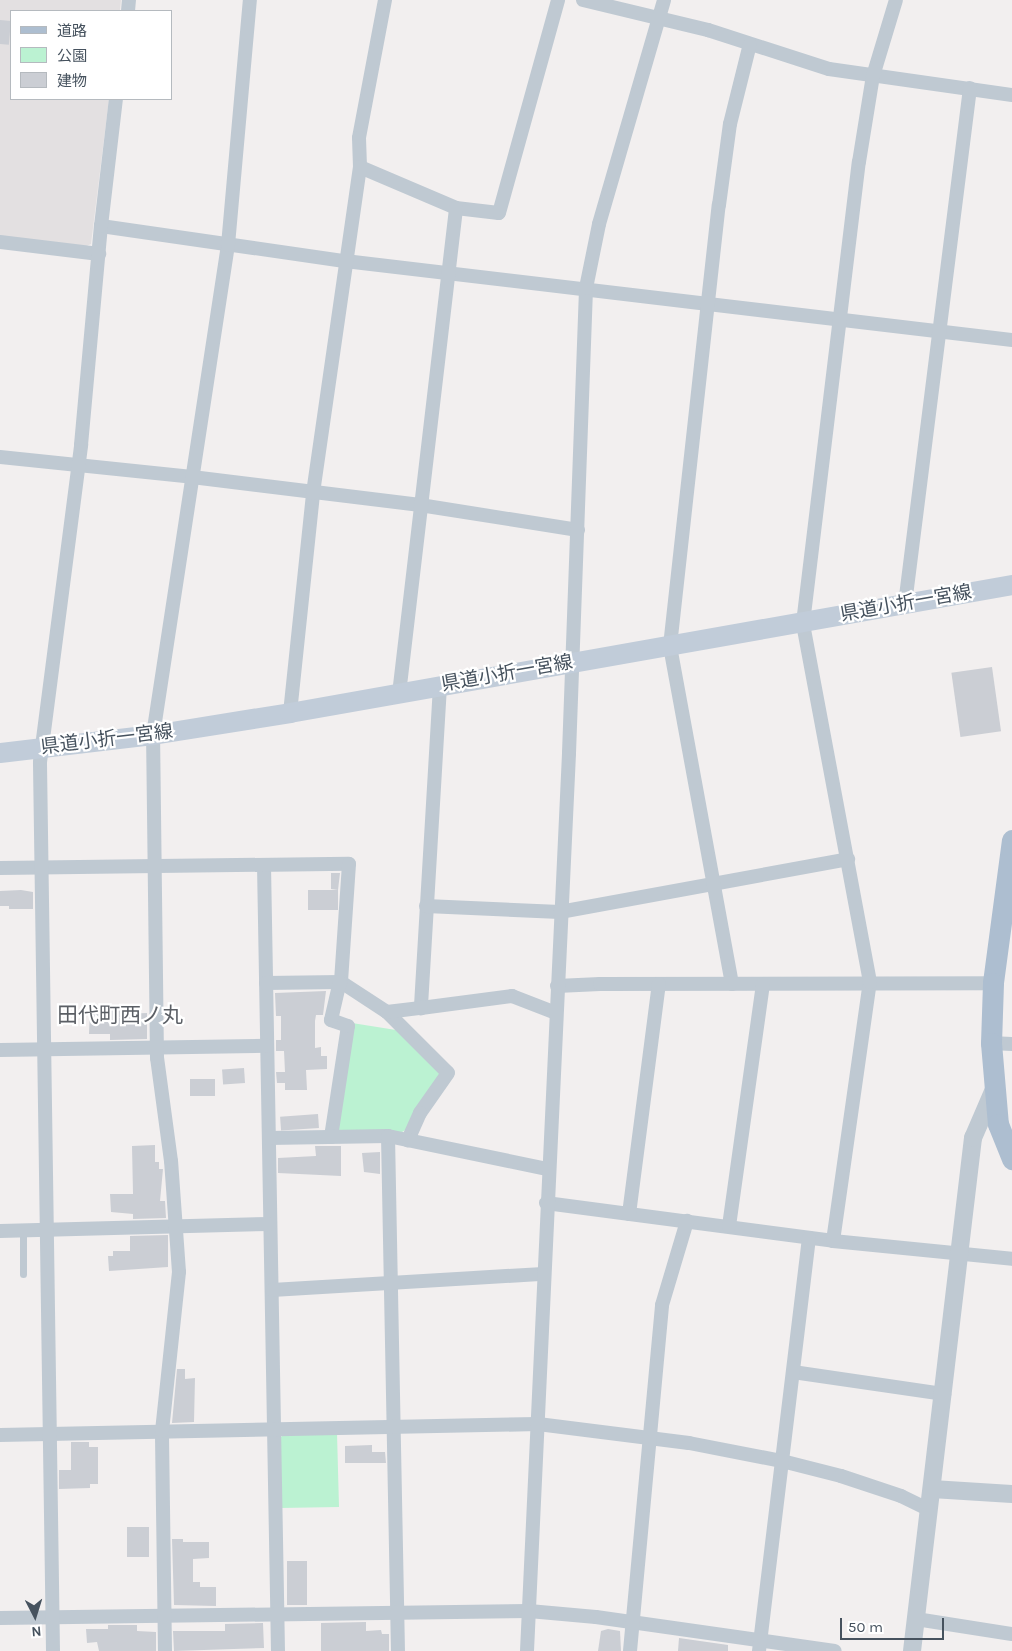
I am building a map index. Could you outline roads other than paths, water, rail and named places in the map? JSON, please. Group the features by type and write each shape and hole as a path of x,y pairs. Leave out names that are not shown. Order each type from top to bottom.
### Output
{"main road":[{"name":"県道小折一宮線","path":"0,753 153,735 399,694 1012,585"},
{"path":"1012,840 1007,930 993,983 991,1043 998,1124 1012,1160"},
{"path":"995,1086 1012,1112"}],"street":[{"path":"165,1651 162,1431 179,1272 171,1161 157,1048 153,735 228,245 250,0"},
{"path":"290,712 313,493 360,167 359,138 385,0"},
{"path":"360,167 456,208 499,213 558,0"},
{"path":"583,0 659,18 829,69 1012,95"},
{"path":"526,1651 538,1424 570,663 578,530 586,288 599,224 664,0"},
{"path":"833,1241 870,982 803,623 839,321 873,76 896,0"},
{"path":"732,984 670,646 679,540 730,124 750,44"},
{"path":"905,604 970,88"},
{"path":"53,1651 50,1617 41,868 42,748 78,465 101,226 116,100"},
{"path":"399,694 456,208"},
{"path":"101,226 345,261 709,302 839,321 1012,340"},
{"path":"0,242 99,254"},
{"path":"0,458 192,477 420,506 578,530"},
{"path":"420,1008 440,686"},
{"path":"426,906 560,912 848,859"},
{"path":"0,868 349,864 340,982 331,1020 348,1026 331,1137"},
{"path":"264,865 278,1651"},
{"path":"266,983 340,982 387,1012 448,1073 420,1113 408,1140"},
{"path":"557,986 870,982 993,983"},
{"path":"629,1214 659,984"},
{"path":"729,1226 763,984"},
{"path":"387,1012 512,996 556,1013"},
{"path":"991,1043 1012,1044"},
{"path":"0,1050 267,1046"},
{"path":"912,1651 974,1138 995,1086"},
{"path":"388,1136 399,1612 398,1651"},
{"path":"269,1138 388,1136 548,1169"},
{"path":"546,1203 833,1241 1012,1259"},
{"path":"630,1651 662,1305 687,1221"},
{"path":"0,1232 270,1224"},
{"path":"759,1646 809,1238"},
{"path":"272,1290 544,1274"},
{"path":"793,1372 944,1394"},
{"path":"0,1435 538,1424 649,1438 782,1461 867,1484 930,1510"},
{"path":"932,1489 1012,1494"},
{"path":"0,1618 529,1611 633,1622 759,1646 835,1651"},
{"path":"916,1619 1012,1634"}],"lane":[{"path":"23,1231 23,1274"}],"district":[{"name":"田代町西ノ丸","path":"120,1015"}]}
